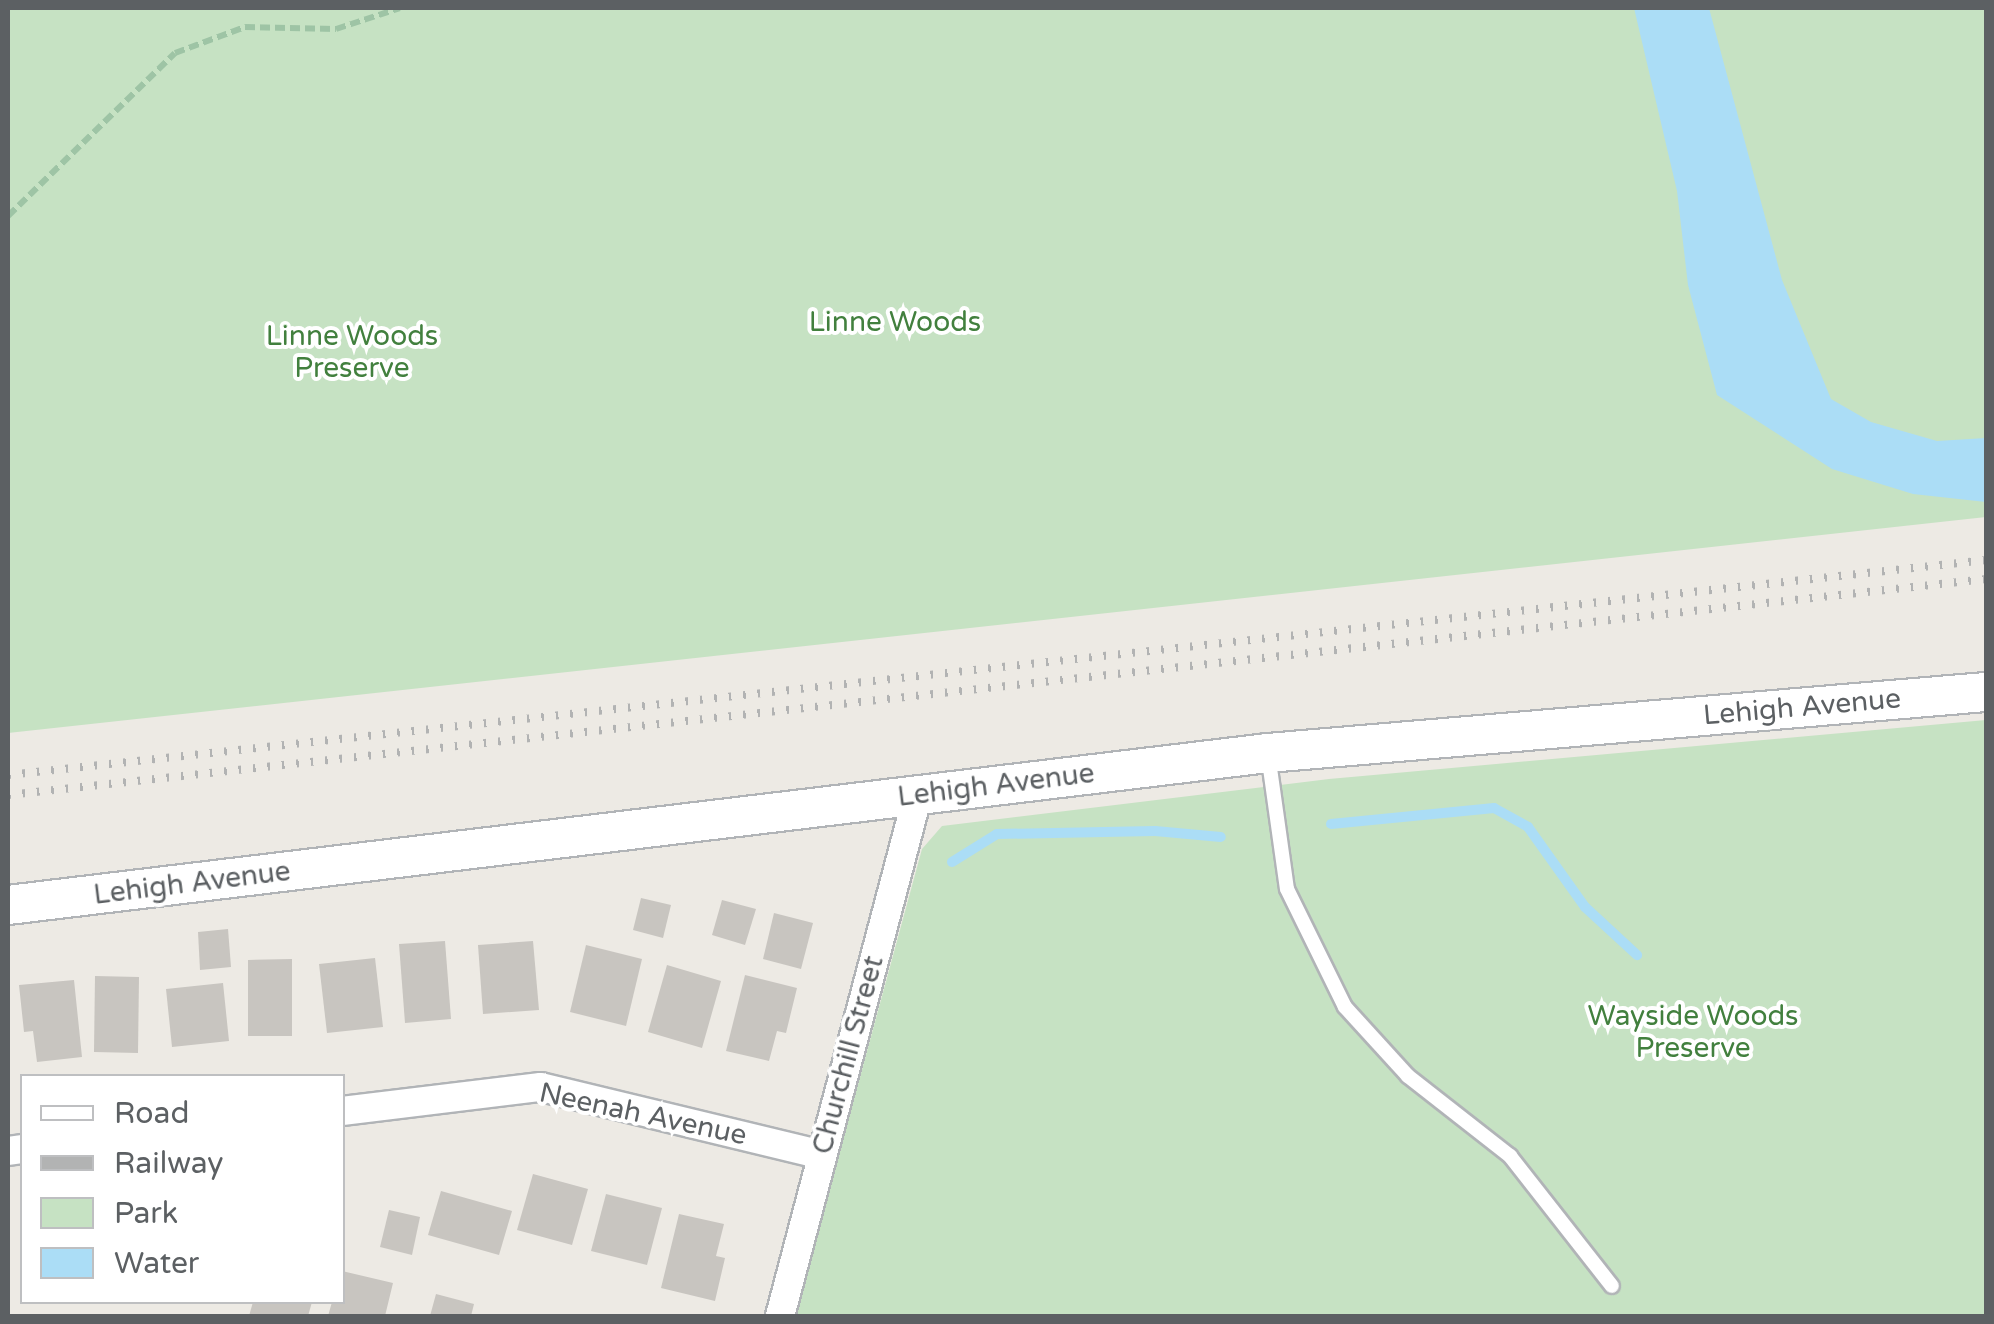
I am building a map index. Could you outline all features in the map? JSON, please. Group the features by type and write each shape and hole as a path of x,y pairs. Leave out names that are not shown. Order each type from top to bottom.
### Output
{"street":[{"name":"Lehigh Avenue","path":"8,905 1268,753 1986,692"},
{"name":"Churchill Street","path":"780,1316 918,794"},
{"name":"Neenah Avenue","path":"345,1111 541,1088 822,1155"}],"lane":[{"path":"1268,753 1286,889 1345,1007 1408,1076 1510,1156 1612,1286"}],"path":[{"path":"8,216 176,53 245,27 336,29 400,8"}],"green space":[{"name":"Linne Woods Preserve","path":"8,8 1986,8 1986,517 8,733"},
{"name":"Wayside Woods Preserve","path":"1986,720 1986,1316 795,1316 922,849 942,826 1329,779"}],"water":[{"path":"1634,8 1709,8 1782,280 1831,399 1871,422 1937,441 1986,438 1986,502 1913,494 1832,469 1717,395 1688,285 1677,191"}],"building":[{"path":"641,898 671,905 663,938 633,930"},
{"path":"722,900 756,909 745,945 712,935"},
{"path":"774,913 813,923 801,969 763,959"},
{"path":"228,929 231,967 200,970 198,932"},
{"path":"445,941 451,1019 405,1023 399,944"},
{"path":"533,941 539,1010 483,1014 478,945"},
{"path":"586,945 642,959 626,1026 570,1012"},
{"path":"375,958 383,1027 327,1033 319,964"},
{"path":"292,959 292,1036 248,1036 248,960"},
{"path":"667,965 721,981 702,1048 648,1032"},
{"path":"745,975 797,988 786,1033 777,1031 769,1061 726,1051"},
{"path":"95,976 139,977 138,1053 94,1052"},
{"path":"74,980 82,1057 37,1062 33,1031 24,1032 19,985"},
{"path":"223,983 229,1041 172,1047 166,989"},
{"path":"533,1174 588,1189 572,1245 517,1230"},
{"path":"441,1191 512,1211 499,1255 428,1235"},
{"path":"606,1194 662,1208 647,1265 591,1251"},
{"path":"389,1210 420,1217 412,1255 380,1247"},
{"path":"679,1214 724,1224 716,1256 725,1258 715,1301 661,1288"},
{"path":"345,1272 393,1283 385,1316 328,1316 331,1304 345,1304"},
{"path":"436,1294 474,1304 471,1316 430,1316"},
{"path":"252,1304 311,1304 308,1316 249,1316"}],"waterway":[{"path":"1331,824 1494,808 1528,827 1585,907 1637,955"},
{"path":"952,862 997,834 1155,831 1221,837"}],"railway":[{"path":"8,775 1986,560"},
{"path":"8,795 1986,579"}],"park label":[{"name":"Linne Woods","path":"895,322"}]}
